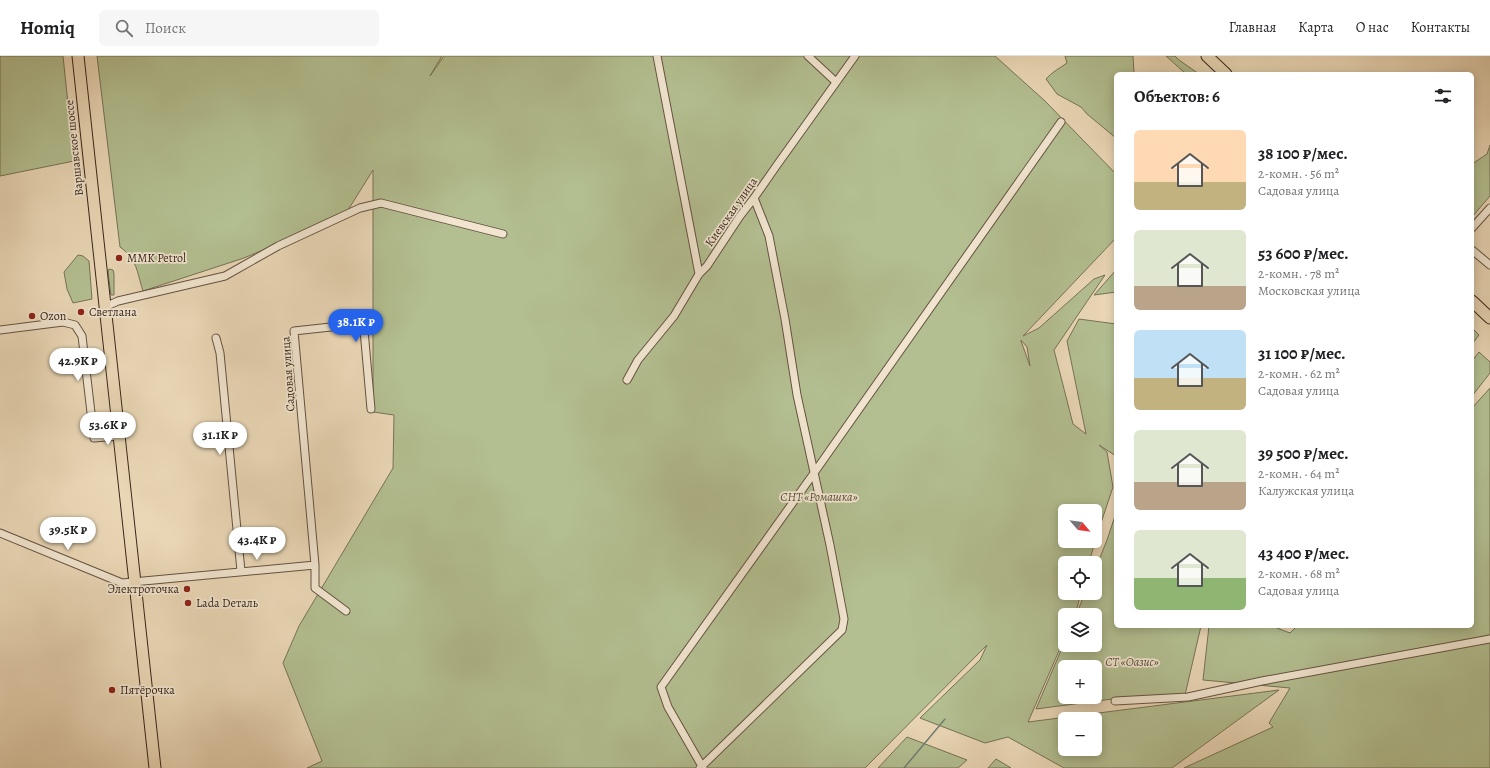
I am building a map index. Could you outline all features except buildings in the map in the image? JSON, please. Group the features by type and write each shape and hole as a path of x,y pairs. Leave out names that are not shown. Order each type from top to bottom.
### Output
{"highway":[{"name":"Варшавское шоссе","path":"78,56 155,768"},
{"path":"1207,56 1224,72"},
{"path":"1474,303 1490,318"}],"street":[{"path":"657,56 699,274"},
{"path":"808,56 836,82"},
{"name":"Киевская улица","path":"627,380 638,360 674,316 699,274 707,266 740,216 855,56"},
{"path":"754,198 769,236 785,319 796,395 814,473 844,619 842,630 701,767 668,706 661,687 814,473 1061,122"},
{"path":"105,306 118,301 225,276 278,246 360,208 381,203 503,234"},
{"path":"1474,226 1490,208"},
{"path":"1474,252 1490,265"},
{"path":"0,330 63,322 75,325 82,336 94,438 119,436"},
{"name":"Садовая улица","path":"315,565 294,331 349,325 363,326 371,409"},
{"path":"216,338 220,353 240,572"},
{"path":"0,534 122,583 315,565 315,588 346,611"},
{"path":"1115,701 1188,697 1277,678 1490,639"}],"green space":[{"path":"0,56 63,56 74,161 0,176"},
{"name":"СНТ «Ромашка»","path":"97,56 442,56 430,76 444,56 995,56 1045,101 1114,172 1114,240 1023,336 1039,328 1094,279 1105,275 1054,350 1073,424 1086,434 1067,341 1079,319 1114,324 1114,455 1099,445 1107,452 1113,487 1102,520 1102,504 1058,504 1058,548 1093,548 1091,556 1058,556 1058,600 1079,600 1077,608 1058,608 1058,652 1028,722 1058,718 1058,756 1102,756 1102,713 1279,690 1172,768 1064,768 1008,737 985,743 920,718 980,660 987,645 865,768 307,768 322,761 283,663 299,626 393,468 394,415 373,412 373,170 345,215 244,258 143,291 136,266 130,256 120,247","holes":["1021,340 1027,347 1030,366 1021,341"]},
{"path":"1065,56 1133,56 1134,72 1114,72 1114,136 1087,114 1081,107 1057,94 1046,79 1053,72 1067,63"},
{"path":"1166,56 1175,56 1196,72 1184,72"},
{"path":"1490,145 1490,196 1474,215 1474,163 1487,154"},
{"path":"78,255 83,256 89,261 92,299 73,303 67,289 64,272"},
{"path":"109,269 113,270 114,274 114,295 111,295 108,272"},
{"path":"1114,272 1114,292 1094,295"},
{"path":"1474,330 1479,335 1474,341"},
{"path":"1479,352 1490,362 1490,373 1474,393 1474,358"},
{"path":"1490,388 1490,768 1184,768 1273,727 1269,723 1290,688 1203,680 1209,628 1277,628 1290,633 1295,628 1474,628 1474,406"},
{"name":"СТ «Оазис»","path":"1114,519 1114,628 1201,628 1185,695 1102,700 1102,660 1058,660 1058,704 1074,704 1036,709 1060,652 1102,652 1102,608 1079,608 1082,600 1102,600 1102,556 1101,556"},
{"path":"907,737 967,760 958,768 878,768"},
{"path":"996,759 1011,768 988,768"}],"waterway":[{"path":"904,768 945,719"}],"place":[{"name":"MMK Petrol","path":"119,258"},
{"name":"Светлана","path":"81,312"},
{"name":"Ozon","path":"32,316"},
{"name":"Электроточка","path":"187,589"},
{"name":"Lada Dеталь","path":"188,603"},
{"name":"Пятёрочка","path":"112,690"}]}
